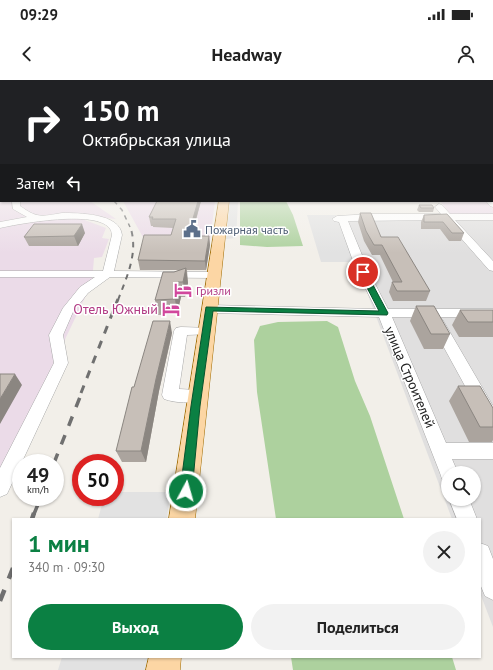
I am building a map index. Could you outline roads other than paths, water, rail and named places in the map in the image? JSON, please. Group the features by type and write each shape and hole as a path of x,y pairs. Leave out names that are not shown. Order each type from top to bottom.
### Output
{"main road":[{"path":"182,518 197,396 215,275 224,202"},
{"path":"163,670 165,658"}],"street":[{"path":"16,202 16,207 35,218"},
{"path":"439,207 493,268"},
{"path":"0,225 35,218 76,216 87,217 109,223 115,228 118,234 108,274 84,290 68,311 56,335 61,363 0,488"},
{"path":"448,217 493,217"},
{"name":"улица Строителей","path":"446,466 384,313 363,272 345,221 448,217"},
{"path":"0,274 215,275"},
{"path":"209,309 384,313 493,313"},
{"path":"431,312 493,421"},
{"path":"441,451 493,451"},
{"path":"462,506 467,518"},
{"path":"481,557 493,588"}],"railway":[{"path":"115,202 122,210 130,227"},
{"path":"118,300 133,255 130,226"},
{"path":"81,393 118,299"},
{"path":"58,454 82,392"},
{"path":"34,514 37,506"},
{"path":"32,518 34,513"},
{"path":"0,601 12,571"}],"place":[{"name":"Пожарная часть","path":"192,229"},
{"name":"Гризли","path":"183,290"},
{"name":"Отель Южный","path":"171,309"}]}
